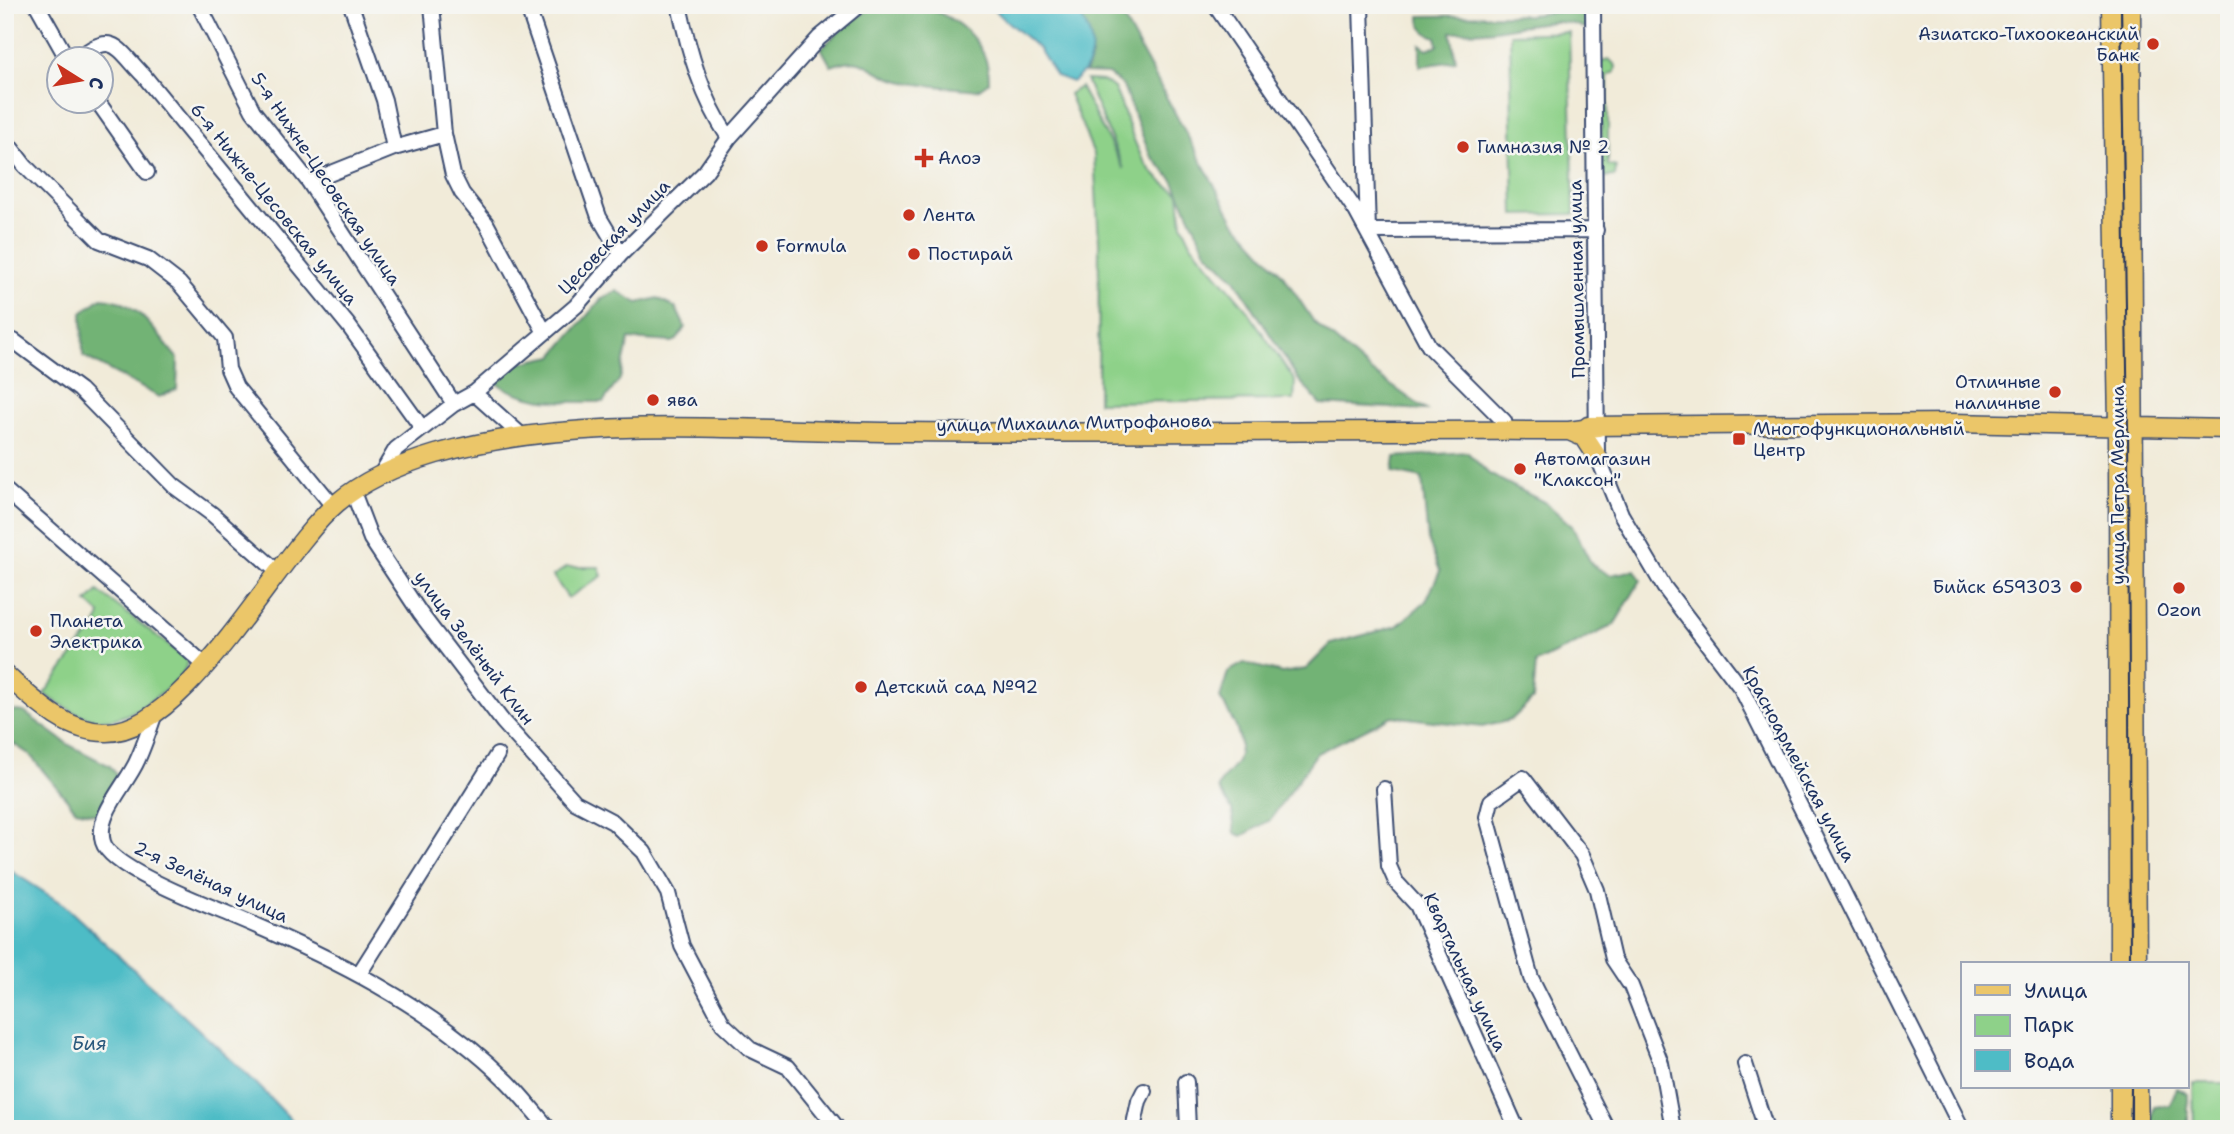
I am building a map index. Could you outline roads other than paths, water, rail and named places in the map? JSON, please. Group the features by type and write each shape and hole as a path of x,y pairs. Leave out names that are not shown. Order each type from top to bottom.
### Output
{"main road":[{"name":"улица Петра Мерлина","path":"2111,5 2125,431 2137,962"},
{"name":"улица Петра Мерлина","path":"2119,962 2131,5"},
{"name":"улица Михаила Митрофанова","path":"5,674 36,702 74,726 90,731 122,731 154,716 205,665 333,506 380,476 440,453 522,436 711,428 1035,433 1234,427 1869,424 2229,435"},
{"name":"улица Михаила Митрофанова","path":"1506,427 1569,431 1598,427"},
{"name":"улица Михаила Митрофанова","path":"2125,431 2229,429"},
{"path":"1569,431 1585,438 1598,458"},
{"path":"2120,1088 2120,1129"},
{"path":"2138,1088 2138,1129"}],"street":[{"path":"37,5 60,46"},
{"name":"5-я Нижне-Цесовская улица","path":"200,5 253,111 309,182 454,404"},
{"path":"351,5 383,100 394,148"},
{"path":"432,5 444,134 457,185 486,223 544,331"},
{"path":"527,5 599,217 621,254"},
{"path":"679,5 690,55 714,116 729,138"},
{"name":"Цесовская улица","path":"380,476 393,454 422,428 474,393 576,306 621,254 705,172 729,138 819,38 859,5"},
{"path":"1215,5 1368,231 1429,346 1506,427"},
{"path":"1361,5 1368,231"},
{"name":"Промышленная улица","path":"1593,5 1598,427"},
{"name":"6-я Нижне-Цесовская улица","path":"94,46 106,43 111,46"},
{"name":"6-я Нижне-Цесовская улица","path":"116,49 144,76 348,326 422,428"},
{"path":"107,116 147,172"},
{"path":"309,182 394,148 444,134"},
{"path":"5,140 25,166 99,240 148,259 179,283 196,301 225,338 228,369 236,387 333,506"},
{"path":"1368,231 1595,230"},
{"path":"15,341 80,390 174,486 212,514 279,573"},
{"path":"474,393 522,436"},
{"name":"Красноармейская улица","path":"1598,427 1598,458 1622,514 1664,587 1741,688 1962,1129"},
{"path":"5,490 205,665"},
{"name":"улица Зелёный Клин","path":"353,492 371,539 420,613 503,722 575,802 613,822 645,852 668,893 682,946 723,1024 750,1049 788,1067 838,1129"},
{"name":"2-я Зелёная улица","path":"154,716 136,763 103,824 106,848 115,858 136,871 359,974 448,1032 478,1056 508,1082 549,1129"},
{"path":"359,974 497,755"},
{"path":"1607,1129 1531,978 1487,817 1491,801 1523,778 1582,855 1600,900 1613,959 1631,986 1661,1063 1673,1129"},
{"name":"Квартальная улица","path":"1384,789 1387,857 1392,874 1417,905 1517,1129"},
{"path":"1745,1064 1766,1129"},
{"path":"1186,1083 1188,1129"},
{"path":"1133,1129 1144,1091"}],"water":[{"path":"988,5 1071,5 1085,24 1091,45 1091,55 1082,74 1072,82 1056,76 1039,49"},
{"name":"Бия","path":"5,867 64,905 253,1080 300,1129 5,1129"}],"tram line":[{"path":"2121,5 2128,428 2130,962"},
{"path":"2131,1088 2131,1129"}],"place":[{"name":"Азиатско-Тихоокеанский Банк","path":"2153,44"},
{"name":"Гимназия № 2","path":"1463,147"},
{"name":"Алоэ","path":"924,158"},
{"name":"Лента","path":"909,215"},
{"name":"Formula","path":"762,246"},
{"name":"Постирай","path":"914,254"},
{"name":"Отличные наличные","path":"2055,392"},
{"name":"ява","path":"653,400"},
{"name":"Многофункциональный Центр","path":"1739,439"},
{"name":"Автомагазин \"Клаксон\"","path":"1520,469"},
{"name":"Бийск 659303","path":"2076,587"},
{"name":"Ozon","path":"2179,588"},
{"name":"Планета Электрика","path":"36,631"},
{"name":"Детский сад №92","path":"861,687"}]}
